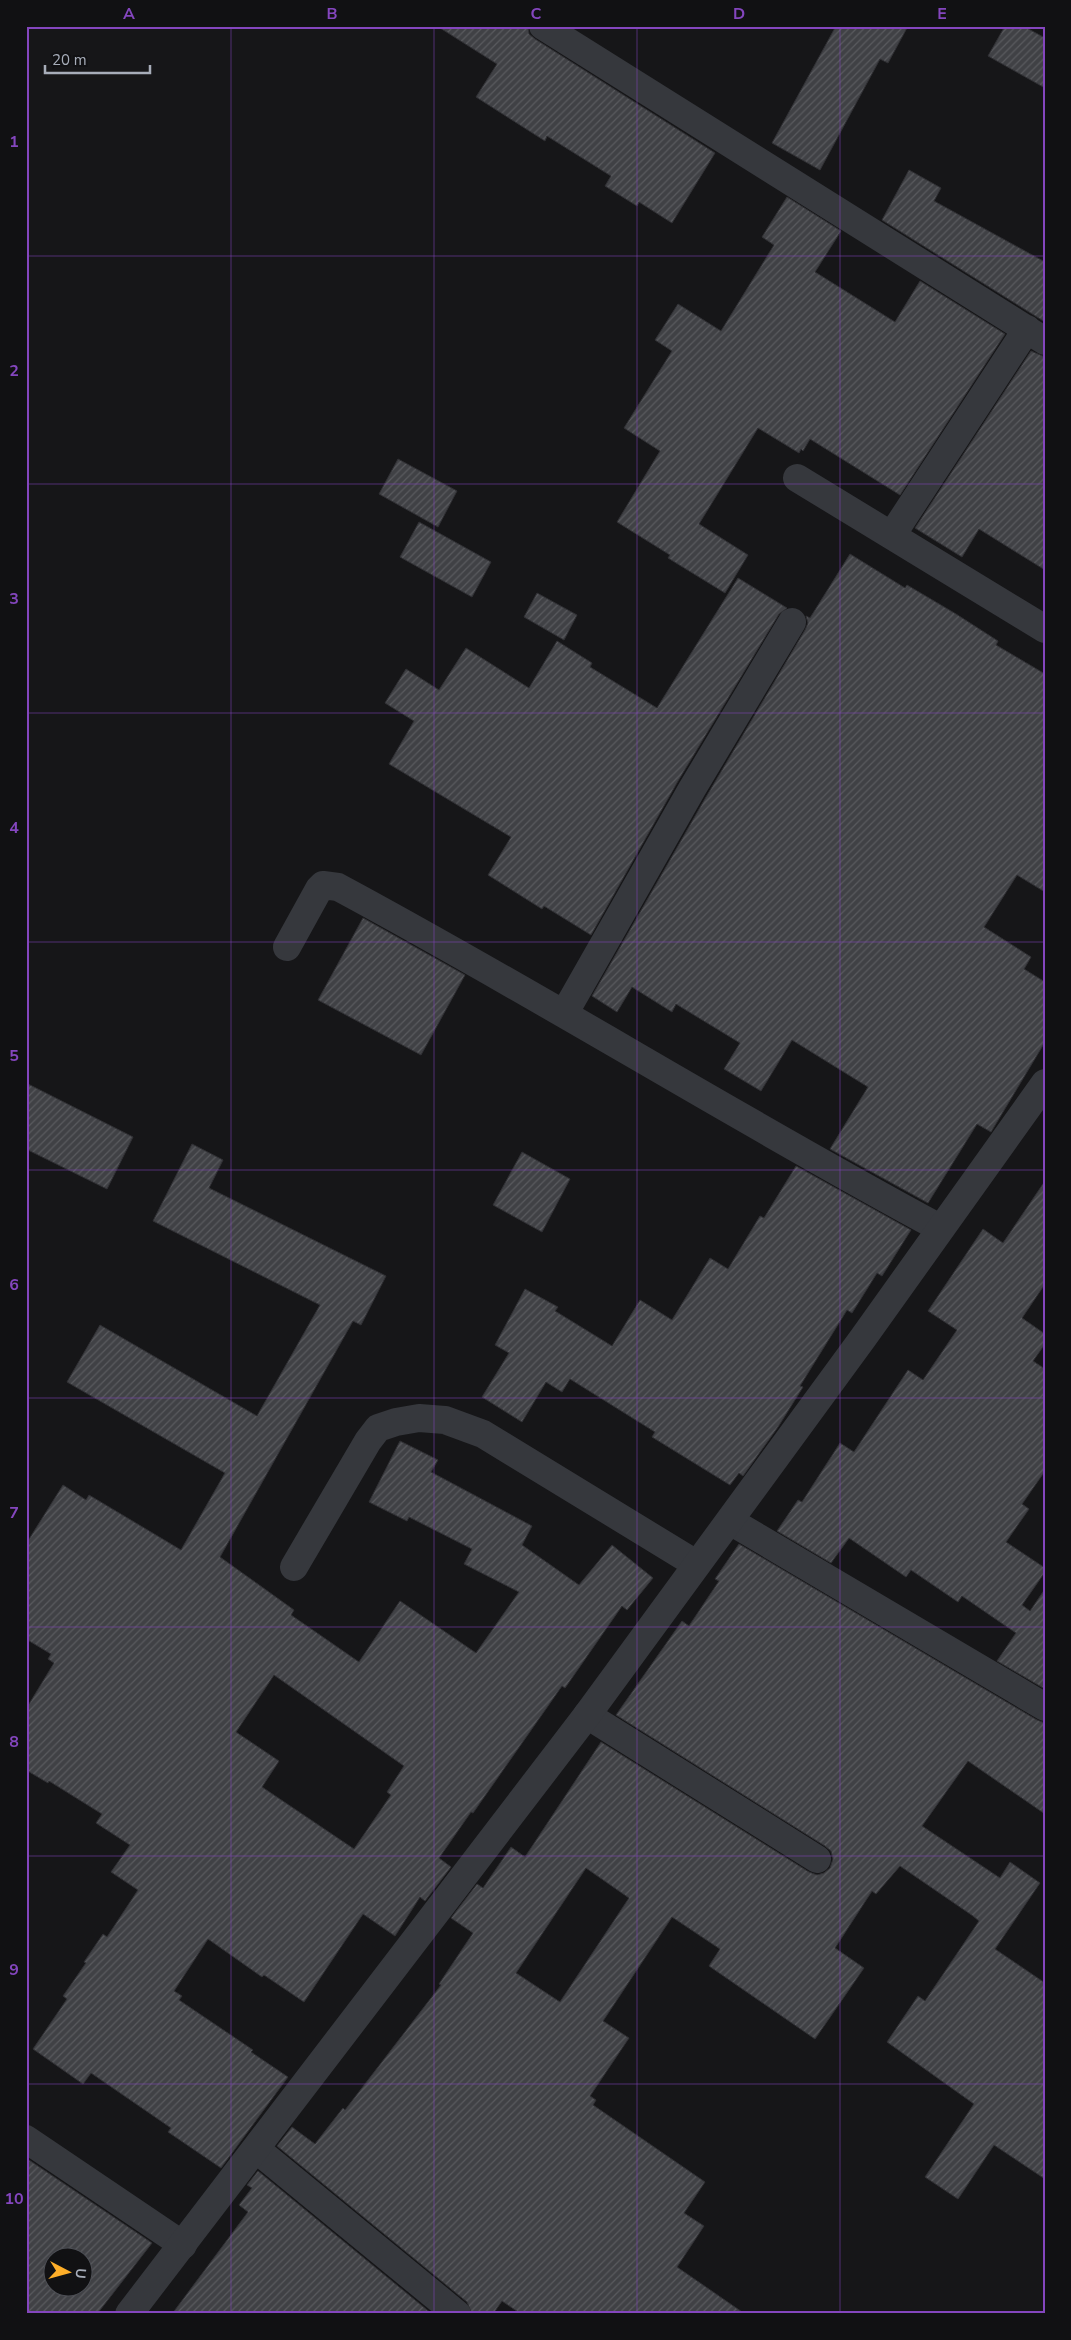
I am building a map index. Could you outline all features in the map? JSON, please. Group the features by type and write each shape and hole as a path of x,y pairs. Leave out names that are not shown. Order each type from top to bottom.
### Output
{"street":[{"path":"543,26 1036,335 892,535"},
{"path":"796,478 1045,629"},
{"path":"564,1014 692,789 792,622"},
{"path":"287,947 319,889 323,885 332,884 458,951 824,1165 940,1228"},
{"path":"129,2314 183,2246 586,1715 863,1338 1045,1083"},
{"path":"294,1567 368,1441 378,1428 396,1422 419,1418 445,1420 484,1434 696,1564"},
{"path":"730,1521 1045,1707"},
{"path":"586,1715 817,1859"},
{"path":"26,2139 183,2246"},
{"path":"256,2149 456,2314"}],"building":[{"path":"437,26 528,26 529,34 535,39 715,153 672,223 639,202 637,206 605,186 611,176 547,136 545,141 476,97 497,64"},
{"path":"836,26 908,26 888,63 880,59 820,170 772,143"},
{"path":"1005,26 1023,26 1045,38 1045,88 988,56"},
{"path":"909,170 941,188 934,201 1045,262 1045,322 882,220"},
{"path":"787,197 841,231 815,272 895,322 920,281 1005,334 900,495 810,439 803,451 801,449 799,453 758,428 699,524 748,555 725,593 668,558 670,555 617,522 660,451 624,428 672,351 655,340 678,304 721,331 774,245 762,237"},
{"path":"1031,351 1045,357 1045,570 979,529 962,557 915,528"},
{"path":"398,459 457,491 438,527 379,494"},
{"path":"419,522 491,562 472,597 400,557"},
{"path":"850,554 905,588 907,585 956,614 998,641 996,645 1045,674 1045,892 1017,875 984,927 1031,957 1024,969 1045,982 1045,1042 991,1132 977,1124 928,1203 830,1149 868,1087 792,1040 761,1091 724,1069 740,1043 676,1004 672,1012 632,987 617,1012 592,996 706,797 805,630 808,623 806,616 810,618"},
{"path":"738,578 787,608 779,614 678,781 591,935 544,906 542,909 488,875 511,837 389,764 414,721 385,703 406,669 439,690 466,648 529,688 557,641 592,663 590,667 657,708"},
{"path":"537,593 577,615 564,640 524,617"},
{"path":"363,918 465,975 421,1055 318,1000"},
{"path":"26,1083 133,1137 107,1189 26,1149"},
{"path":"192,1144 223,1160 209,1188 386,1276 361,1325 353,1321 220,1557 294,1610 291,1615 359,1662 400,1601 476,1653 519,1592 464,1564 472,1549 409,1517 407,1521 369,1502 400,1441 438,1460 431,1472 532,1526 522,1545 579,1585 612,1545 653,1578 627,1610 622,1606 565,1688 562,1686 473,1813 471,1812 439,1858 451,1867 425,1901 420,1897 395,1936 363,1914 304,2002 264,1975 262,1977 208,1939 174,1991 182,1996 179,2000 253,2050 251,2052 288,2077 221,2168 168,2132 171,2128 91,2073 83,2084 33,2049 67,1999 63,1996 86,1963 84,1962 103,1934 107,1937 138,1890 111,1872 130,1845 96,1823 102,1814 49,1781 48,1783 26,1770 26,1709 54,1663 48,1659 51,1654 26,1639 26,1544 63,1485 86,1500 89,1495 181,1550 225,1473 67,1382 100,1325 257,1416 320,1305 153,1221","holes":["274,1675 404,1766 387,1792 391,1795 354,1849 262,1787 279,1761 236,1732"]},
{"path":"522,1152 570,1179 542,1232 493,1205"},
{"path":"796,1166 911,1230 882,1276 877,1273 852,1313 847,1310 800,1386 803,1387 778,1427 743,1476 739,1473 730,1485 652,1437 655,1432 570,1379 562,1392 546,1382 522,1422 482,1397 509,1353 495,1345 525,1289 558,1307 555,1311 612,1346 640,1300 672,1320 710,1258 728,1269 760,1216 764,1218"},
{"path":"1045,1181 1045,1284 1022,1318 1045,1334 1045,1344 1033,1361 1045,1369 1045,1471 1022,1504 1029,1509 1006,1542 1045,1568 1045,1572 1022,1605 1030,1611 1045,1589 1045,1689 997,1661 1016,1633 962,1596 958,1602 911,1570 906,1577 849,1538 831,1563 777,1531 798,1500 802,1502 840,1443 854,1452 908,1370 923,1380 957,1330 928,1311 983,1229 1003,1243"},
{"path":"739,1544 1045,1723 1045,1814 968,1761 922,1826 1000,1878 1010,1862 1040,1883 995,1949 1045,1983 1045,2179 994,2145 958,2199 925,2177 974,2104 887,2042 918,1996 925,2001 979,1921 973,1916 900,1866 876,1894 872,1891 835,1948 864,1968 815,2039 709,1966 720,1949 672,1917 603,2021 629,2038 590,2096 596,2100 593,2105 705,2182 684,2213 704,2226 677,2267 745,2314 521,2314 502,2301 493,2314 472,2314 467,2302 277,2146 292,2127 315,2144 343,2108 345,2110 441,1985 439,1984 473,1933 451,1918 477,1884 483,1888 511,1847 525,1857 601,1742 809,1872 817,1875 824,1873 830,1868 833,1859 831,1851 825,1846 616,1715 682,1621 689,1626 719,1581 715,1579","holes":["586,1868 629,1898 560,2002 516,1973"]},
{"path":"26,2158 152,2243 97,2314 26,2314"},
{"path":"258,2171 432,2314 172,2314 248,2212 239,2205 252,2188 247,2185"}]}
